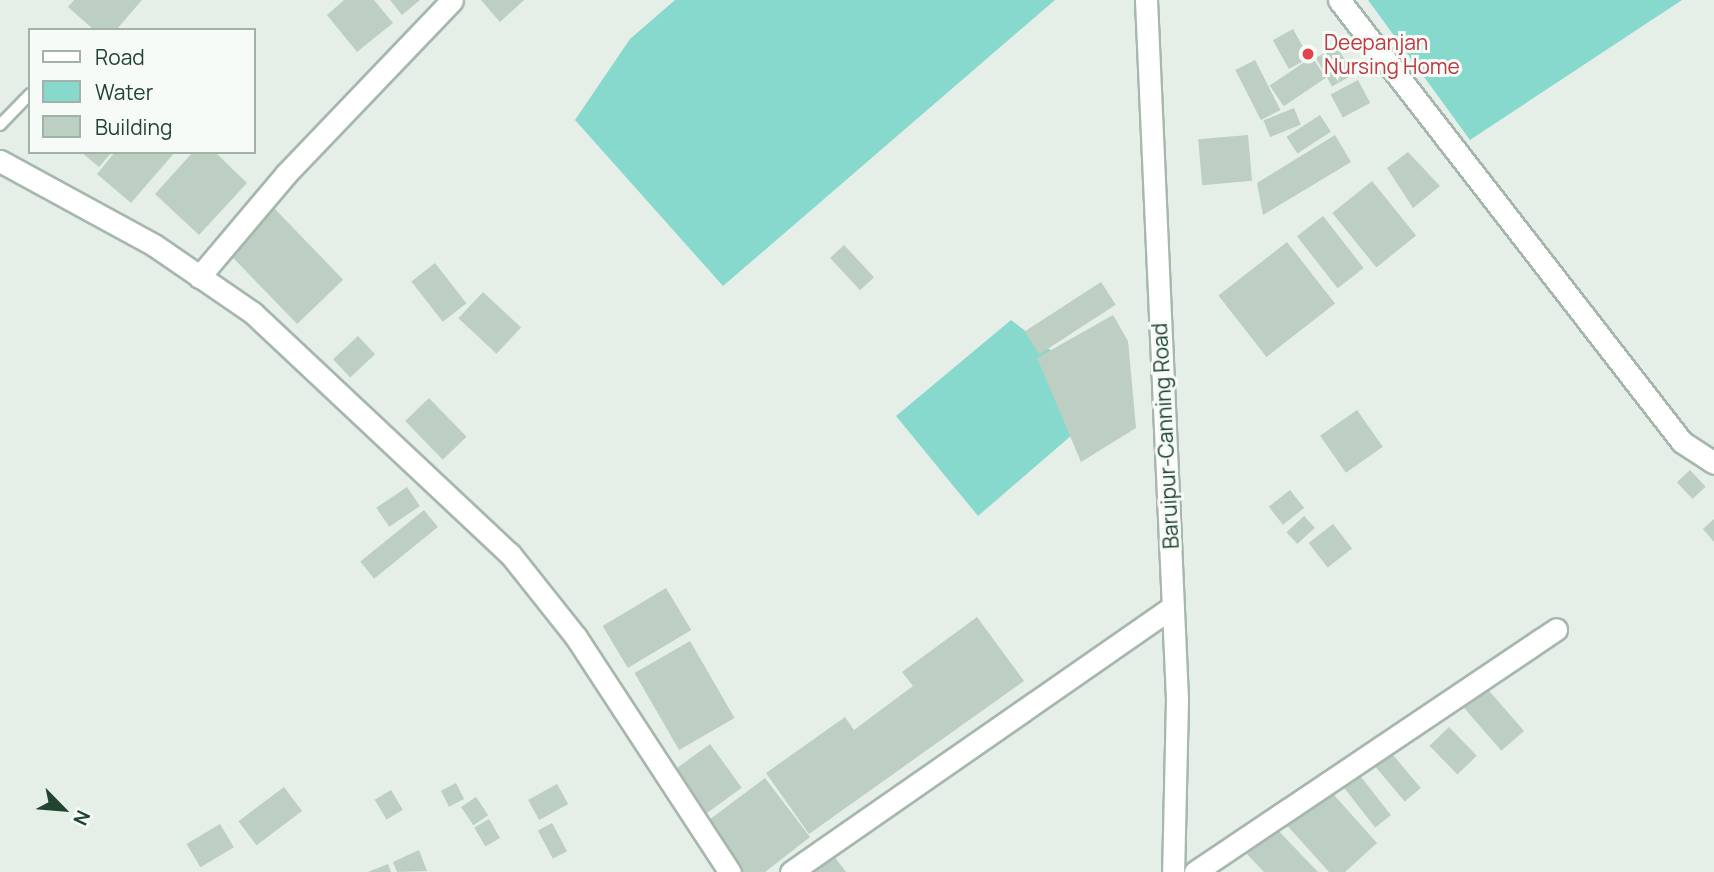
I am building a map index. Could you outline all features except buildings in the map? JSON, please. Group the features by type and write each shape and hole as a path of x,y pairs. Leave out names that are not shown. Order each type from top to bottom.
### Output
{"street":[{"path":"199,276 452,0"},
{"name":"Baruipur-Canning Road","path":"1146,0 1172,607 1173,872"},
{"path":"1339,0 1682,442 1714,463"},
{"path":"0,161 199,276 253,313 510,554 576,637 730,872"},
{"path":"790,872 1172,607"},
{"path":"1195,872 1556,629"}],"lane":[{"path":"0,125 28,96"}],"water":[{"path":"675,0 1055,0 723,286 575,120 630,39"},
{"path":"1368,0 1682,0 1470,140"},
{"path":"1011,320 1074,368 1087,422 978,516 896,416"}],"place":[{"name":"Deepanjan Nursing Home","path":"1308,54"}]}
